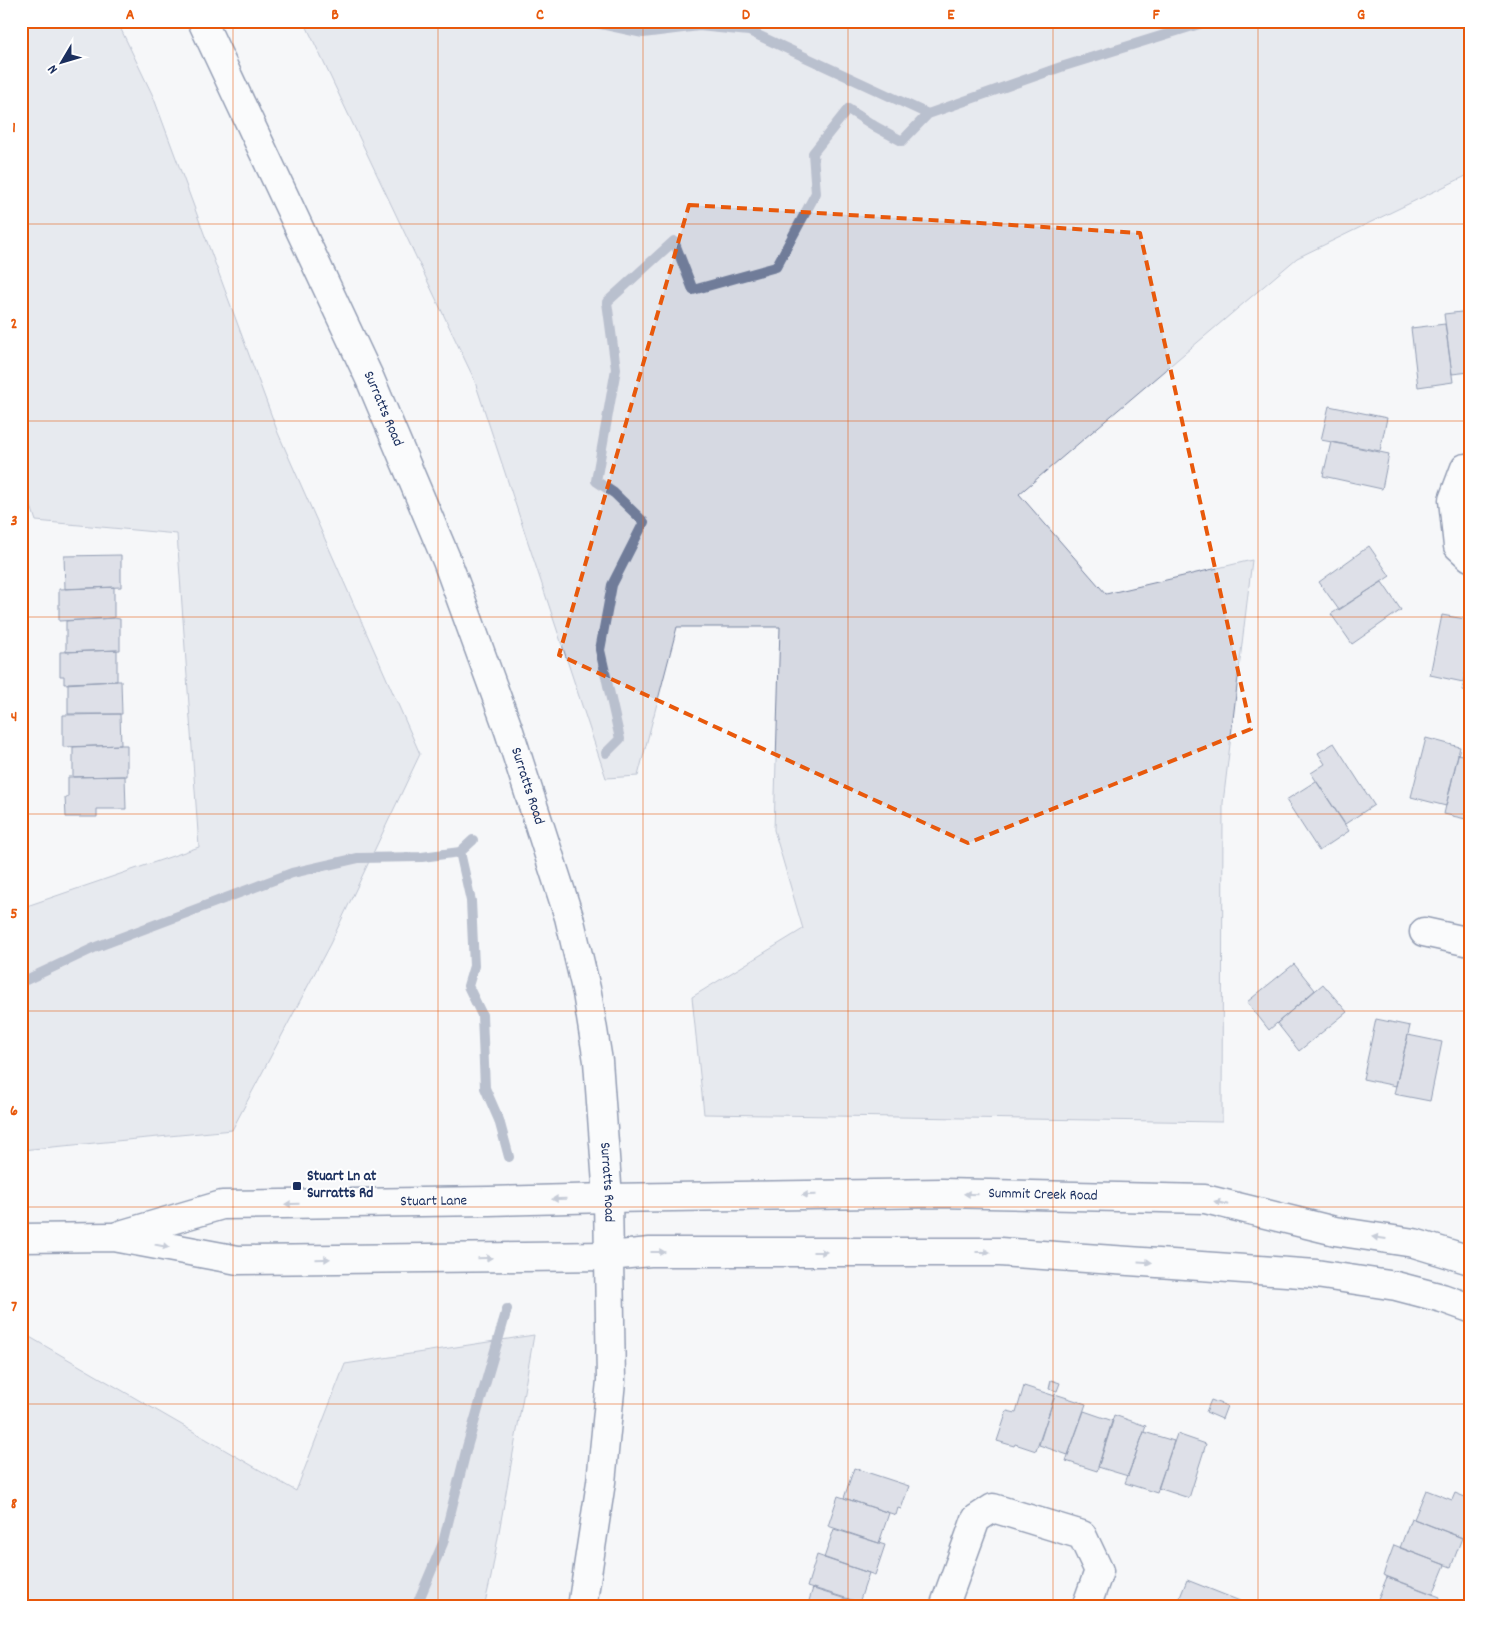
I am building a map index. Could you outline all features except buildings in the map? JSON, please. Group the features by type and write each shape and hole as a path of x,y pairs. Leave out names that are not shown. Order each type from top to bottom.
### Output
{"street":[{"name":"Surratts Road","path":"202,21 370,379 447,562 510,731 569,917 587,993 598,1061 608,1198 611,1381 601,1482 582,1607"},
{"path":"1470,468 1464,468 1452,500 1458,546 1470,557"},
{"path":"1424,932 1470,942"},
{"name":"Summit Creek Road","path":"608,1198 942,1193 1205,1199 1335,1231 1414,1243 1470,1260"},
{"name":"Stuart Lane","path":"114,1237 222,1205 489,1202 608,1198"},
{"name":"Stuart Lane","path":"21,1238 114,1237 238,1260 609,1256"},
{"path":"609,1256 650,1252 1000,1252 1316,1274 1396,1286 1442,1298 1470,1308"},
{"path":"944,1607 976,1519 993,1508 1082,1535 1099,1571 1086,1607"}],"highlighted area":[{"path":"689,205 1140,233 1251,729 968,843 559,655"}],"shaded area":[{"path":"21,21 117,21 153,96 278,433 420,754 330,944 232,1130 21,1150 21,908 199,847 177,534 36,521 21,476"},
{"path":"304,21 1470,21 1470,174 1297,258 1019,494 1106,594 1252,560 1223,803 1222,1122 704,1114 692,997 803,929 774,830 780,627 677,627 638,776 606,778 474,379"},
{"path":"21,1332 296,1491 345,1364 534,1335 484,1607 21,1607"}],"waterway":[{"path":"587,21 643,33 699,26 749,31 928,114 1061,67 1209,21"},
{"path":"606,753 620,739 600,650 612,585 644,522 614,493 596,481 616,369 607,302 674,241 693,290 776,267 816,193 813,153 848,109 902,141 928,114"},
{"path":"21,979 26,980 96,947 292,873 358,858 422,857 460,852 473,840"},
{"path":"460,852 471,901 474,966 468,986 482,1015 485,1088 499,1120 509,1157"},
{"path":"420,1607 418,1602 443,1543 467,1447 507,1309"}],"place":[{"name":"Stuart Ln at Surratts Rd","path":"297,1186"}]}
